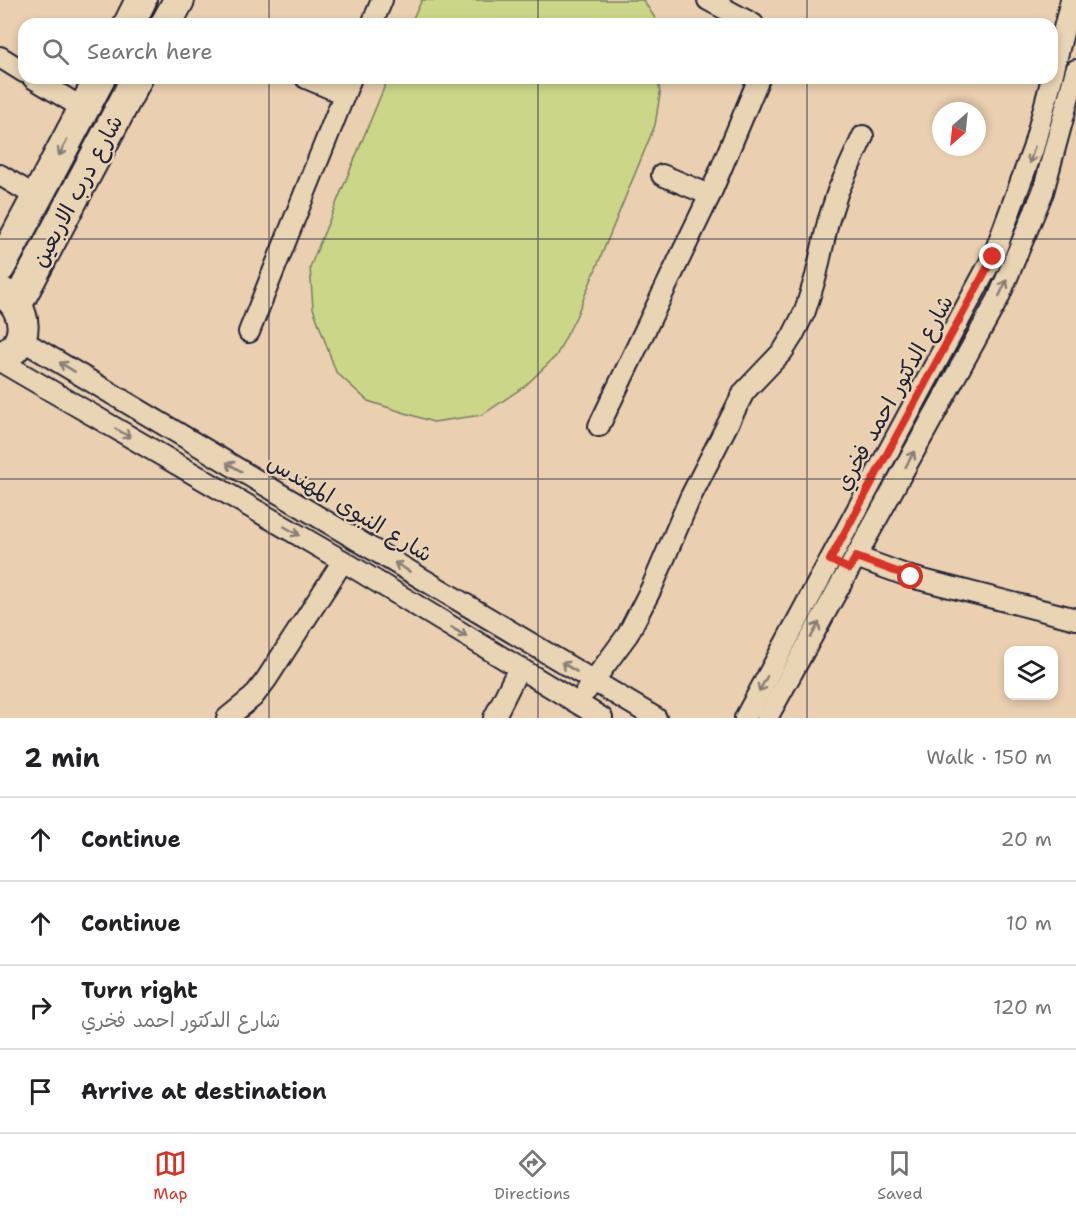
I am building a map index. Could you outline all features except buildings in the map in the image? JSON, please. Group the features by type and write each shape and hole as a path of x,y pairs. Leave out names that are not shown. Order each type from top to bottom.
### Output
{"highway":[{"name":"شارع درب الاربعين","path":"0,267 97,84"},
{"name":"شارع درب الاربعين","path":"8,298 133,84"},
{"path":"8,298 23,321 10,348"}],"street":[{"path":"374,18 382,0"},
{"path":"708,0 742,18"},
{"name":"شارع الدكتور احمد فخري","path":"1058,53 1071,0"},
{"path":"0,57 18,68"},
{"name":"شارع الدكتور احمد فخري","path":"767,718 998,299 1029,229 1062,125 1076,70"},
{"path":"43,84 84,109"},
{"path":"598,426 710,195 756,84"},
{"name":"شارع الدكتور احمد فخري","path":"745,718 981,283 1022,186 1050,84"},
{"path":"249,333 347,86"},
{"path":"1041,119 1062,125"},
{"path":"578,704 592,681 628,634 652,587 690,498 744,392 783,351 805,311 838,191 863,136"},
{"path":"0,175 37,197"},
{"path":"662,175 710,195"},
{"name":"شارع النبوى المهندس","path":"10,348 656,718"},
{"path":"0,361 343,561 602,718"},
{"path":"830,560 852,563 1076,619"},
{"path":"227,718 260,688 343,561"},
{"path":"780,653 798,662"},
{"path":"494,718 519,669"}],"green space":[{"path":"422,0 643,0 655,18 413,18"},
{"path":"386,84 659,84 660,94 655,125 576,317 556,356 525,386 482,415 433,422 368,401 336,372 313,308 310,267"}],"route":[{"path":"911,577 856,557 849,569 830,560 977,291 993,257"}]}
